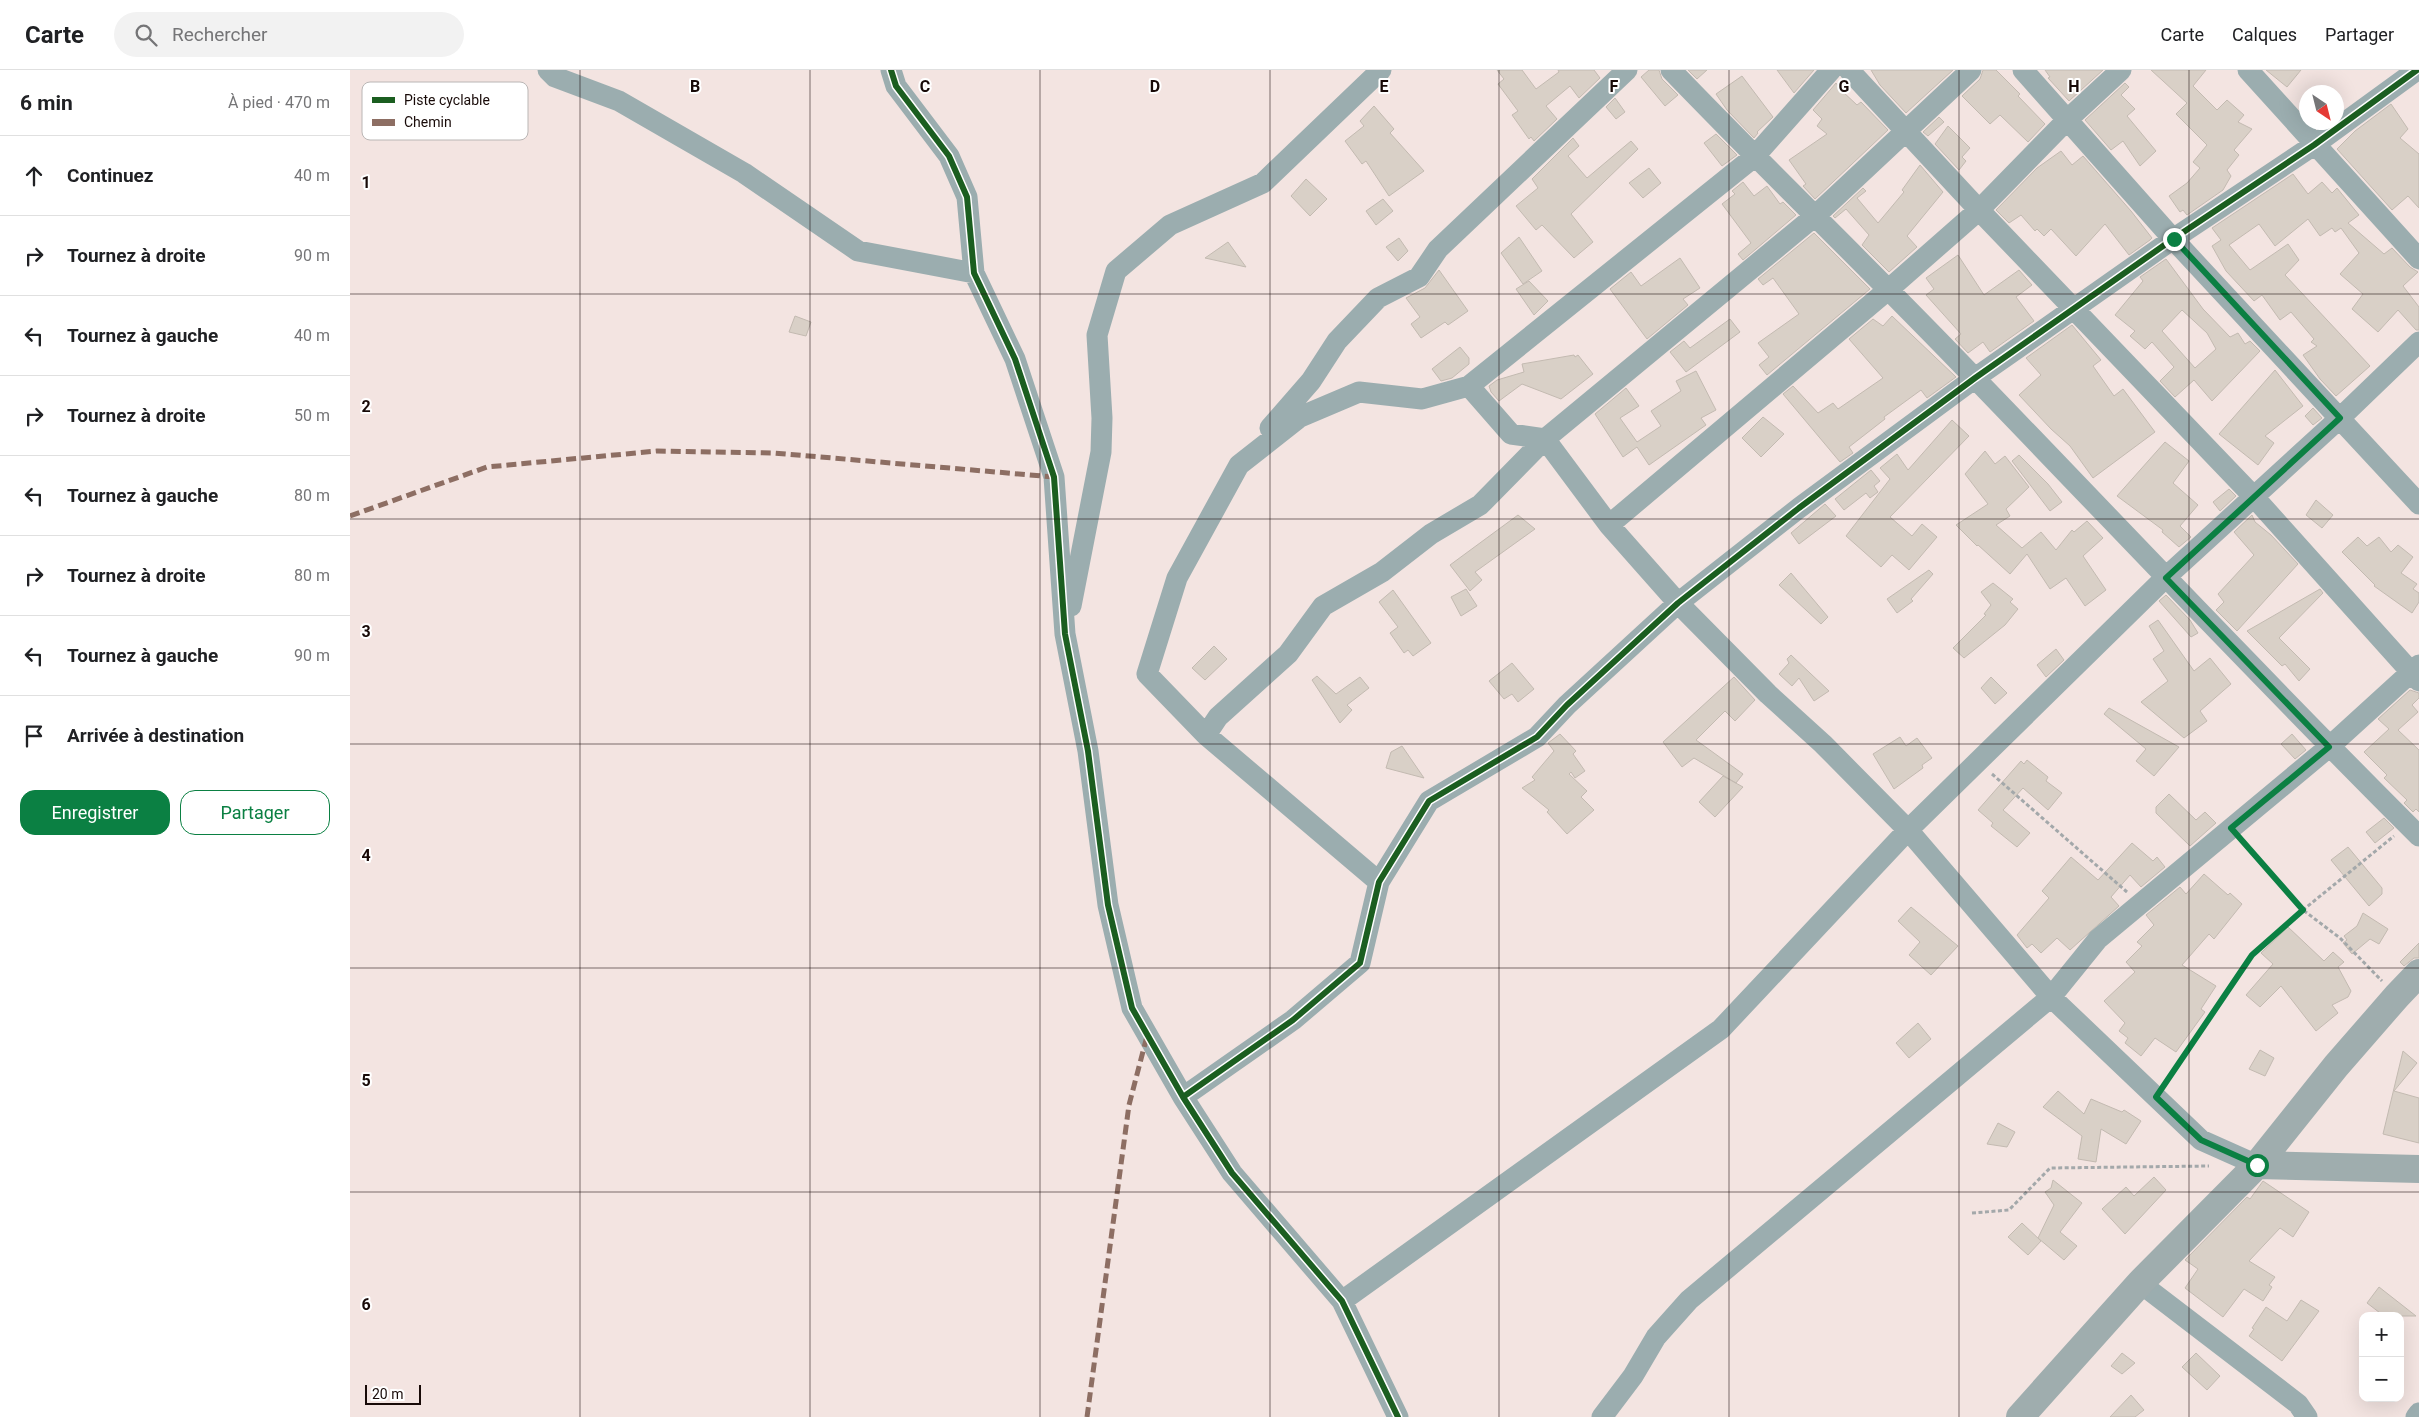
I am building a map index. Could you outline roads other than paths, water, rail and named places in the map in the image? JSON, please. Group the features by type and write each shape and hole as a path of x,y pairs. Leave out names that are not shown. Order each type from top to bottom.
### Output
{"street":[{"path":"548,70 555,77 620,101 744,173 858,251 974,273"},
{"path":"891,70 896,86 949,156 967,197 974,273 1015,358 1054,477 1065,634 1088,751 1108,905 1132,1008 1183,1097 1232,1173 1342,1301 1398,1417"},
{"path":"1065,634 1101,452 1102,418 1097,335 1116,271 1170,225 1263,183 1381,70"},
{"path":"1379,882 1206,735 1148,674 1177,578 1239,465 1311,381 1337,341 1378,298 1419,277 1438,249 1627,70"},
{"path":"1671,70 1754,157 1889,289 2329,747 2413,830"},
{"path":"1239,465 1300,417 1359,392 1422,399 1469,386 1754,157 1830,70"},
{"path":"1602,1417 1633,1376 1656,1337 1689,1300 2051,997 2098,939 2416,673 2254,497 2072,309 1849,70"},
{"path":"1206,735 1218,716 1288,654 1323,606 1382,572 1431,534 1480,505 1545,440 1815,216 1971,70"},
{"path":"2022,70 2174,239 2419,504"},
{"path":"1609,525 1889,289 1979,210 2067,120 2122,70"},
{"path":"2248,70 2419,259"},
{"path":"1183,1097 1292,1020 1360,963 1379,882 1429,802 1537,737 1567,705 1678,603 1799,508 2072,309 2314,144 2416,70"},
{"path":"1342,1301 1721,1029 1908,830 2166,578 2340,418 2419,342"},
{"path":"1469,386 1511,434 1545,440 1609,525 1678,603 1768,694 1823,744 1908,830 2051,997 2201,1140 2257,1165 2419,1169"},
{"path":"2024,1416 2140,1283 2257,1165 2336,1066 2419,973"},
{"path":"2140,1283 2298,1404 2307,1417"},
{"path":"2416,1417 2419,1413"}]}
